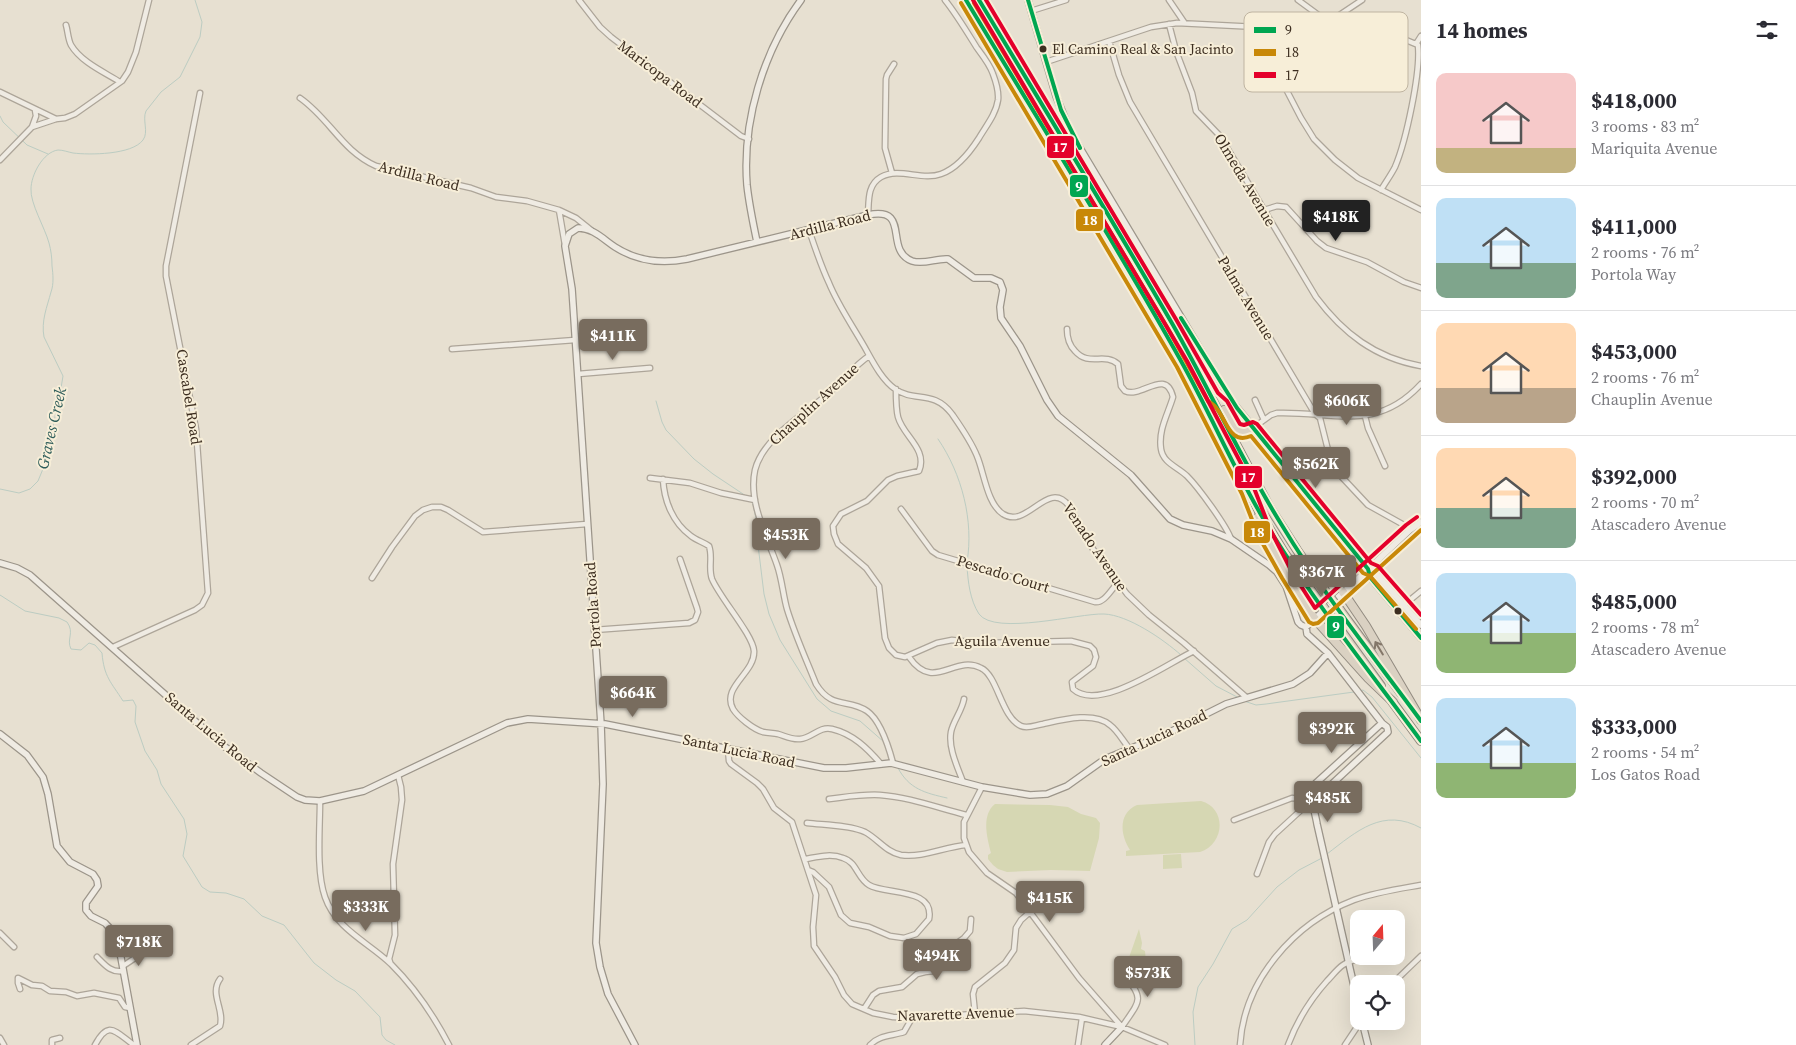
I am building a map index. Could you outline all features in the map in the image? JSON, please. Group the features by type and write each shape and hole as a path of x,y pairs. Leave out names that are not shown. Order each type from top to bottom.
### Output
{"highway":[{"path":"959,0 988,38"},
{"path":"966,0 1182,364 1248,492 1285,554 1421,741"},
{"path":"979,0 1172,324 1213,397 1270,508 1326,592 1421,721"},
{"path":"984,0 1001,38"},
{"path":"1213,397 1222,405 1236,429 1244,432 1253,428"},
{"path":"1248,492 1267,538 1314,618 1368,678 1393,702"},
{"path":"1343,592 1354,607 1421,721"}],"street":[{"path":"32,127 75,114 120,82 128,72 136,52 149,0"},
{"name":"Maricopa Road","path":"579,0 600,27 624,48 741,136 748,138"},
{"path":"757,242 747,185 748,138 752,112 765,67 787,21 801,0"},
{"path":"868,215 869,194 872,185 880,177 892,173 931,177 952,169 963,160 976,144 996,107 997,90 992,70 945,0"},
{"path":"1028,0 1061,110 1077,144 1226,392 1368,569 1373,570 1421,638"},
{"path":"1047,0 1048,6"},
{"path":"1031,11 1066,0"},
{"path":"1169,0 1184,22"},
{"path":"1298,0 1314,12"},
{"path":"1343,12 1362,0"},
{"path":"1046,62 1151,27 1184,22 1244,26"},
{"name":"Olmeda Avenue","path":"1169,24 1176,51 1192,93 1196,111 1220,136 1309,287 1333,319 1356,338 1379,353 1406,364 1421,366"},
{"path":"66,25 72,45 77,52 89,63 120,82"},
{"path":"1416,44 1421,36"},
{"name":"Palma Avenue","path":"1109,40 1124,88 1142,123 1315,414 1320,418 1329,454 1338,473 1368,505 1412,528"},
{"path":"1381,190 1394,168 1402,147 1417,87 1419,52 1416,44 1408,41"},
{"path":"892,173 885,148 886,78 894,64"},
{"path":"0,92 56,119"},
{"path":"1288,92 1308,130 1324,151 1358,178 1421,210"},
{"name":"Cascabel Road","path":"113,647 195,610 204,601 209,589 196,429 166,276 166,266 200,93"},
{"name":"Ardilla Road","path":"300,98 322,117 350,150 366,162 376,166 472,188 496,197 527,201 559,210 576,218 629,254 645,259 662,262 687,259 868,215 884,213 892,218 895,224 898,247 910,260 921,262 948,259 974,278 992,278 1000,282 1003,290 1000,307 1001,318 1020,346 1047,400 1058,416 1131,475 1170,519 1183,525 1212,531 1231,539 1265,561 1277,572 1286,586 1296,617 1301,625 1306,627 1307,634 1328,653 1382,723"},
{"path":"0,160 32,127 36,116 35,110"},
{"path":"1264,210 1277,206 1286,207 1317,241 1326,248 1367,262 1404,282 1421,288"},
{"name":"Portola Road","path":"559,210 572,289 601,724 603,784 596,943 600,967 608,994 635,1045"},
{"path":"565,246 568,236 574,230 581,228 592,230"},
{"path":"809,230 829,285 870,356 887,381 896,389 900,423 921,457 919,471 897,476 884,483 867,501 841,514 835,521 833,530 838,544 866,568 879,586 885,638 889,648 896,655 905,658 909,657 914,665 934,673 963,665 976,666 985,670 994,682 1000,699 1015,722 1022,726 1026,727 1074,718 1096,720 1110,724 1129,748"},
{"path":"1067,329 1069,343 1080,357 1090,360 1112,360 1118,364 1121,386 1128,393 1136,393 1160,384 1166,385 1171,390 1173,397 1161,438 1163,455 1167,461 1189,478 1223,523 1231,539"},
{"path":"452,349 575,340"},
{"name":"Chauplin Avenue","path":"870,356 828,394 786,428 766,448 758,461 755,471 755,500 778,567 787,609 816,684 821,692 830,699 862,708 870,714 882,733 893,763"},
{"path":"578,374 650,368"},
{"path":"1253,428 1277,413 1364,416 1394,408 1421,384"},
{"name":"Venado Avenue","path":"896,389 932,398 946,407 973,447 989,493 998,510 1003,514 1011,518 1021,516 1042,502 1054,497 1066,502 1093,549 1127,594 1246,697"},
{"path":"1255,400 1264,420"},
{"path":"1364,416 1386,466"},
{"path":"650,478 690,482 721,493 755,500"},
{"path":"663,480 663,492 671,514 690,536 709,546 709,569 713,580 749,637 754,649 754,660 750,669 733,689 731,702 734,710 758,730 792,739 804,738 821,729 838,731 854,738 869,750 881,764"},
{"path":"372,578 415,516 423,510 432,507 441,507 448,510 483,532 587,524"},
{"name":"Pescado Court","path":"901,509 932,551 938,555 1095,602 1103,600 1118,583"},
{"path":"1306,627 1421,518"},
{"path":"1412,528 1421,522"},
{"path":"594,630 689,623 695,620 698,612 680,560"},
{"name":"Santa Lucia Road","path":"0,562 30,575 235,754 296,797 305,800 320,801 364,791 511,722 524,719 601,724 824,768 846,768 893,763 982,787 1030,795 1052,792 1067,786 1105,759 1166,734 1226,704 1246,697 1279,690 1299,681 1314,669 1328,653"},
{"path":"1400,608 1421,591"},
{"path":"1400,608 1421,625"},
{"name":"Aguila Avenue","path":"909,657 933,645 952,640 979,643 1071,640 1090,646 1094,650 1096,657 1093,666 1072,682 1073,689 1083,694 1099,694 1111,693 1124,688 1194,651"},
{"path":"963,782 950,744 951,732 963,706 964,699"},
{"path":"1257,874 1269,842 1275,834 1312,800 1319,796 1388,732 1387,727 1382,723 1316,783 1312,789 1312,800 1351,975"},
{"path":"0,734 27,755 43,777 48,794 57,846 70,862 93,874 97,880 98,886 86,903 86,910 91,916 105,923 117,936 135,1045"},
{"name":"Navarette Avenue","path":"728,748 731,764 758,784 774,808 792,822 816,898 813,914 814,946 835,977 844,995 852,1004 873,1013 893,1017 912,1018 1024,1011 1082,1018 1122,1026"},
{"path":"390,964 389,959 395,935 393,864 402,800 398,775"},
{"path":"982,787 966,815 963,827 969,852 990,876 1016,893 1079,978 1122,1026 1164,1045"},
{"path":"829,799 858,795 880,795 901,798 966,815"},
{"path":"1234,820 1292,798 1312,800"},
{"path":"320,801 320,867 327,902 349,930 390,964 420,997 449,1045"},
{"path":"808,823 858,830 870,836 888,850 900,855 928,854 966,844"},
{"path":"805,859 832,856 847,859 854,864 863,881 870,886 909,894 922,900 929,909 929,919 916,934 904,938 890,936 869,927 850,923 841,915 829,887 813,872 808,870"},
{"path":"1240,1045 1244,1015 1252,994 1276,955 1301,932 1328,913 1370,894 1421,885"},
{"path":"974,1013 972,994 974,987 1005,963 1014,950 1016,928 1021,920 1030,912"},
{"path":"864,1009 873,995 879,991 902,987 917,974 934,972 940,968 954,945 970,931 971,919"},
{"path":"0,932 14,947"},
{"path":"97,957 108,968 116,972 123,969 144,952"},
{"path":"1401,975 1421,956"},
{"path":"1288,1045 1299,1019 1316,993 1337,970 1348,962"},
{"path":"1105,1045 1122,1026 1135,1007 1138,998 1134,987 1122,970"},
{"path":"20,989 18,978 32,985 42,986 50,991 66,992 77,996 94,993 119,998 125,1007 130,1008"},
{"path":"191,1045 220,1026 221,1021 216,994 217,984 220,979"},
{"path":"870,1045 874,1040 904,1032 912,1018"},
{"path":"1078,1045 1082,1018"},
{"path":"95,1045 100,1034 106,1030 113,1030 135,1045"},
{"path":"1345,1045 1355,1030"},
{"path":"1364,1030 1368,1045"},
{"path":"0,1038 4,1045"},
{"path":"52,1045 52,1040 60,1038"}],"green space":[{"path":"1201,801 1209,805 1219,818 1218,834 1208,848 1200,852 1126,856 1126,851 1130,850 1124,838 1123,825 1126,813 1131,809 1137,805"},
{"path":"995,804 1068,807 1081,814 1096,818 1100,823 1099,838 1090,871 1007,872 998,869 988,859 988,855 991,853 986,827 988,814"},
{"path":"1181,854 1182,868 1163,869 1163,855"},
{"path":"1139,929 1142,943 1141,949 1145,951 1146,962 1135,976 1131,976 1125,969"}],"waterway":[{"name":"Graves Creek","path":"0,489 19,493 30,489 38,481 45,464 63,376 44,337 43,331 53,276 49,243 31,195 33,177 47,155 58,150 80,154 110,153 130,149 143,140 145,137 146,111 161,92 180,77 200,37 202,22 195,0"},
{"path":"0,116 3,122 27,145 48,154"},
{"path":"656,401 666,430 694,459 746,496"},
{"path":"938,439 954,467 964,498 969,530 967,562"},
{"path":"750,500 753,504 756,519 764,594 769,614 780,640 817,699 831,711 860,721 884,742"},
{"path":"967,566 973,603 979,614 988,620 1002,623 1019,623 1092,615 1113,615 1145,629 1181,655"},
{"path":"0,595 25,611 59,618 67,622 70,629 69,642 71,649 81,650 89,643 95,645 102,653 104,668 112,684 123,701 133,700 136,706 135,722 145,751 157,770 161,784 184,819 187,834 183,856 202,887 210,892 226,893 244,899 262,916 284,925 314,963 336,980 355,991 380,1017 382,1035 386,1040 395,1045"},
{"path":"1184,658 1216,686 1239,698"},
{"path":"1360,691 1363,690 1372,697 1421,758"},
{"path":"1244,701 1256,705 1354,692"},
{"path":"898,768 907,781 918,789 947,798"},
{"path":"1327,854 1349,837 1371,824 1394,820 1407,822 1421,828"},
{"path":"1195,1045 1193,1012 1198,987 1232,929 1247,920 1277,887 1299,870 1322,858"}],"transit line":[{"name":"9","path":"966,0 1155,315 1193,383 1260,514 1326,614 1421,741"},
{"name":"17","path":"973,0 1187,361 1254,488 1270,529 1292,572 1315,608 1417,517"},
{"name":"9","path":"979,0 1173,325 1254,477 1283,527 1332,601 1421,721"},
{"name":"17","path":"986,0 1218,393 1227,401 1240,424 1244,425 1253,422 1257,424 1371,563 1378,566 1421,615"},
{"name":"9","path":"1028,0 1061,110 1080,148"},
{"name":"18","path":"961,3 1177,367 1242,494 1258,535 1309,622 1313,624 1318,623 1421,530"},
{"name":"18","path":"974,3 1167,327 1208,401 1216,408 1234,435 1244,438 1251,436 1363,573 1370,576 1416,629"},
{"name":"9","path":"1181,318 1237,408 1368,569 1370,577 1421,638"}],"place":[{"name":"El Camino Real & San Jacinto","path":"1043,49"}]}
